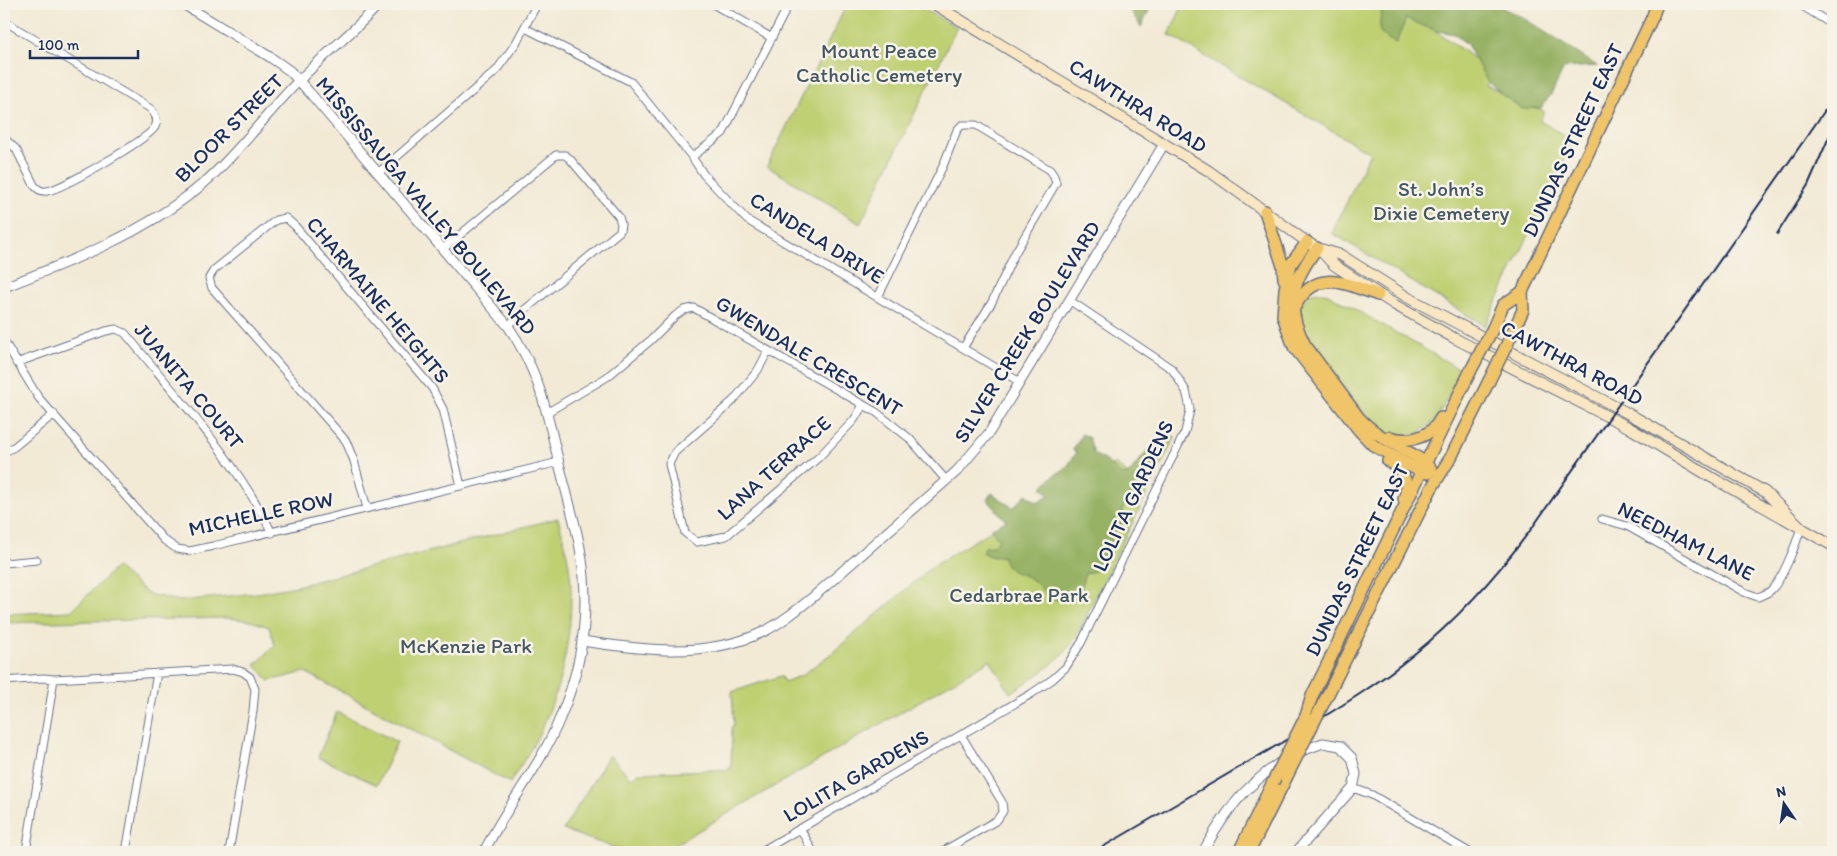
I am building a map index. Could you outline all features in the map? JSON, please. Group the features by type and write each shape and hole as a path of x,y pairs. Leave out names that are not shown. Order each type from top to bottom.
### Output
{"main road":[{"name":"CAWTHRA ROAD","path":"934,4 1209,171 1312,245 1334,265 1378,295 1454,338 1628,427 1711,477 1801,526 1833,546"},
{"name":"DUNDAS STREET EAST","path":"1239,852 1306,716 1312,696 1503,305 1522,292 1587,158 1658,4"},
{"path":"1265,211 1283,266 1285,290"},
{"name":"CAWTHRA ROAD","path":"1312,245 1341,255 1407,296 1633,416 1765,492 1801,526"},
{"path":"1312,245 1291,264 1285,290 1283,316 1294,347 1373,445 1395,458 1424,467 1439,477"},
{"path":"1312,245 1294,290 1293,309 1298,332 1305,345 1359,418 1369,428 1394,445 1417,456 1424,467"},
{"path":"1293,309 1301,294 1316,284 1327,282 1340,282 1378,295"},
{"name":"DUNDAS STREET EAST","path":"1249,852 1524,310 1522,292"},
{"path":"1377,433 1400,440 1409,440 1425,434 1437,425 1453,395 1462,390"},
{"path":"1373,445 1374,453 1398,468 1406,483 1406,495 1394,522 1393,529"}],"street":[{"name":"MISSISSAUGA VALLEY BOULEVARD","path":"183,4 270,57 290,71 299,81 508,326 530,363 548,412 579,539 584,578 582,641 576,674 554,733 486,852"},
{"name":"BLOOR STREET","path":"4,287 74,261 109,245 140,228 180,201 208,179 242,146 299,81 379,4"},
{"path":"378,173 496,70 508,57 537,4"},
{"path":"713,4 772,38"},
{"path":"692,157 723,133 789,4"},
{"path":"1799,4 1833,25"},
{"path":"4,21 151,109 156,116 154,128 143,137 106,162 57,188 45,192 36,187 16,149 4,138"},
{"name":"CANDELA DRIVE","path":"525,28 631,82 692,157 704,175 747,220 1020,382"},
{"path":"878,297 943,166 957,130 962,124 976,125 1050,170 1056,183 1015,254 992,302 963,348"},
{"name":"SILVER CREEK BOULEVARD","path":"582,641 682,650 721,646 761,632 792,614 813,597 957,471 989,433 1164,144"},
{"path":"443,249 556,155 565,154 619,217 620,231 522,312 508,326"},
{"name":"CHARMAINE HEIGHTS","path":"367,508 354,461 346,441 212,288 209,278 214,270 276,220 286,218 295,226 432,388 443,409 461,486"},
{"name":"LOLITA GARDENS","path":"760,852 1030,694 1053,679 1066,667 1081,643 1185,432 1190,410 1186,391 1172,369 1069,300"},
{"name":"GWENDALE CRESCENT","path":"548,412 607,377 651,340 675,316 684,310 694,308 876,412 909,438 946,480"},
{"name":"JUANITA COURT","path":"16,363 106,331 116,329 125,333 235,468 263,514 272,533"},
{"name":"MICHELLE ROW","path":"4,341 38,397 164,540 177,548 190,551 272,533 559,462"},
{"name":"LANA TERRACE","path":"768,351 758,370 733,401 675,452 669,464 685,533 697,542 726,536 819,457 854,420 863,405"},
{"path":"4,452 54,414"},
{"name":"NEEDHAM LANE","path":"1602,519 1626,526 1744,592 1758,597 1771,591 1778,582 1798,538 1801,526"},
{"path":"4,563 37,560"},
{"path":"4,681 233,669 243,672 250,677 255,689 252,720 229,852"},
{"path":"126,852 157,673"},
{"path":"26,852 54,679"},
{"path":"942,852 997,820 1002,812 1002,802 961,735"},
{"path":"1203,852 1242,795 1288,756 1323,743 1340,746 1349,754 1355,766 1356,774 1353,788 1296,852"},
{"path":"1353,788 1372,795 1469,852"},
{"path":"800,828 813,852"}],"green space":[{"name":"Mount Peace Catholic Cemetery","path":"847,4 913,4 957,27 860,224 767,166"},
{"path":"1134,4 1152,4 1141,27 1130,9"},
{"name":"St. John’s Dixie Cemetery","path":"1183,4 1381,4 1404,8 1494,73 1486,86 1544,111 1540,121 1574,141 1485,326 1332,233 1370,153 1169,35"},
{"path":"1379,4 1494,4 1522,17 1597,66 1564,68 1552,93 1541,108 1522,109 1487,81 1467,44 1454,34 1437,31 1406,19 1396,43 1388,39 1380,32 1380,19 1383,7"},
{"path":"1318,292 1328,294 1463,371 1434,422 1415,435 1388,434 1370,420 1301,329 1298,309 1309,294"},
{"path":"1082,434 1089,438 1094,454 1106,461 1122,475 1128,475 1147,451 1155,454 1157,462 1135,480 1132,495 1123,507 1123,522 1112,534 1111,551 1102,561 1099,569 1085,573 1081,589 1074,597 1067,600 1056,600 1044,592 1031,579 1011,570 1002,556 993,557 983,553 985,547 993,546 999,539 990,529 1006,521 987,499 992,493 1013,508 1026,494 1037,502 1049,495 1042,487 1052,477 1066,468 1077,452 1073,450"},
{"name":"Cedarbrae Park","path":"1173,435 1175,437 1074,641 1052,664 1028,682 1010,693 990,660 662,852 627,852 563,830 609,755 631,778 639,773 731,769 732,726 734,725 732,692 781,676 784,682 802,675 832,653 933,566 1087,472 1115,464 1127,473 1149,463 1164,449"},
{"name":"McKenzie Park","path":"558,518 568,560 571,586 570,623 564,660 555,696 541,730 510,783 305,672 269,681 255,665 275,645 269,627 251,621 229,618 4,623 4,614 71,611 116,567 148,594 180,601 257,593 297,586"},
{"path":"337,712 397,742 377,785 318,757"}],"waterway":[{"path":"1465,4 1473,7"}],"railway":[{"path":"1094,852 1332,712 1413,655 1462,611 1491,579 1532,528 1833,99"},
{"path":"1777,234 1808,185 1833,128"}]}
